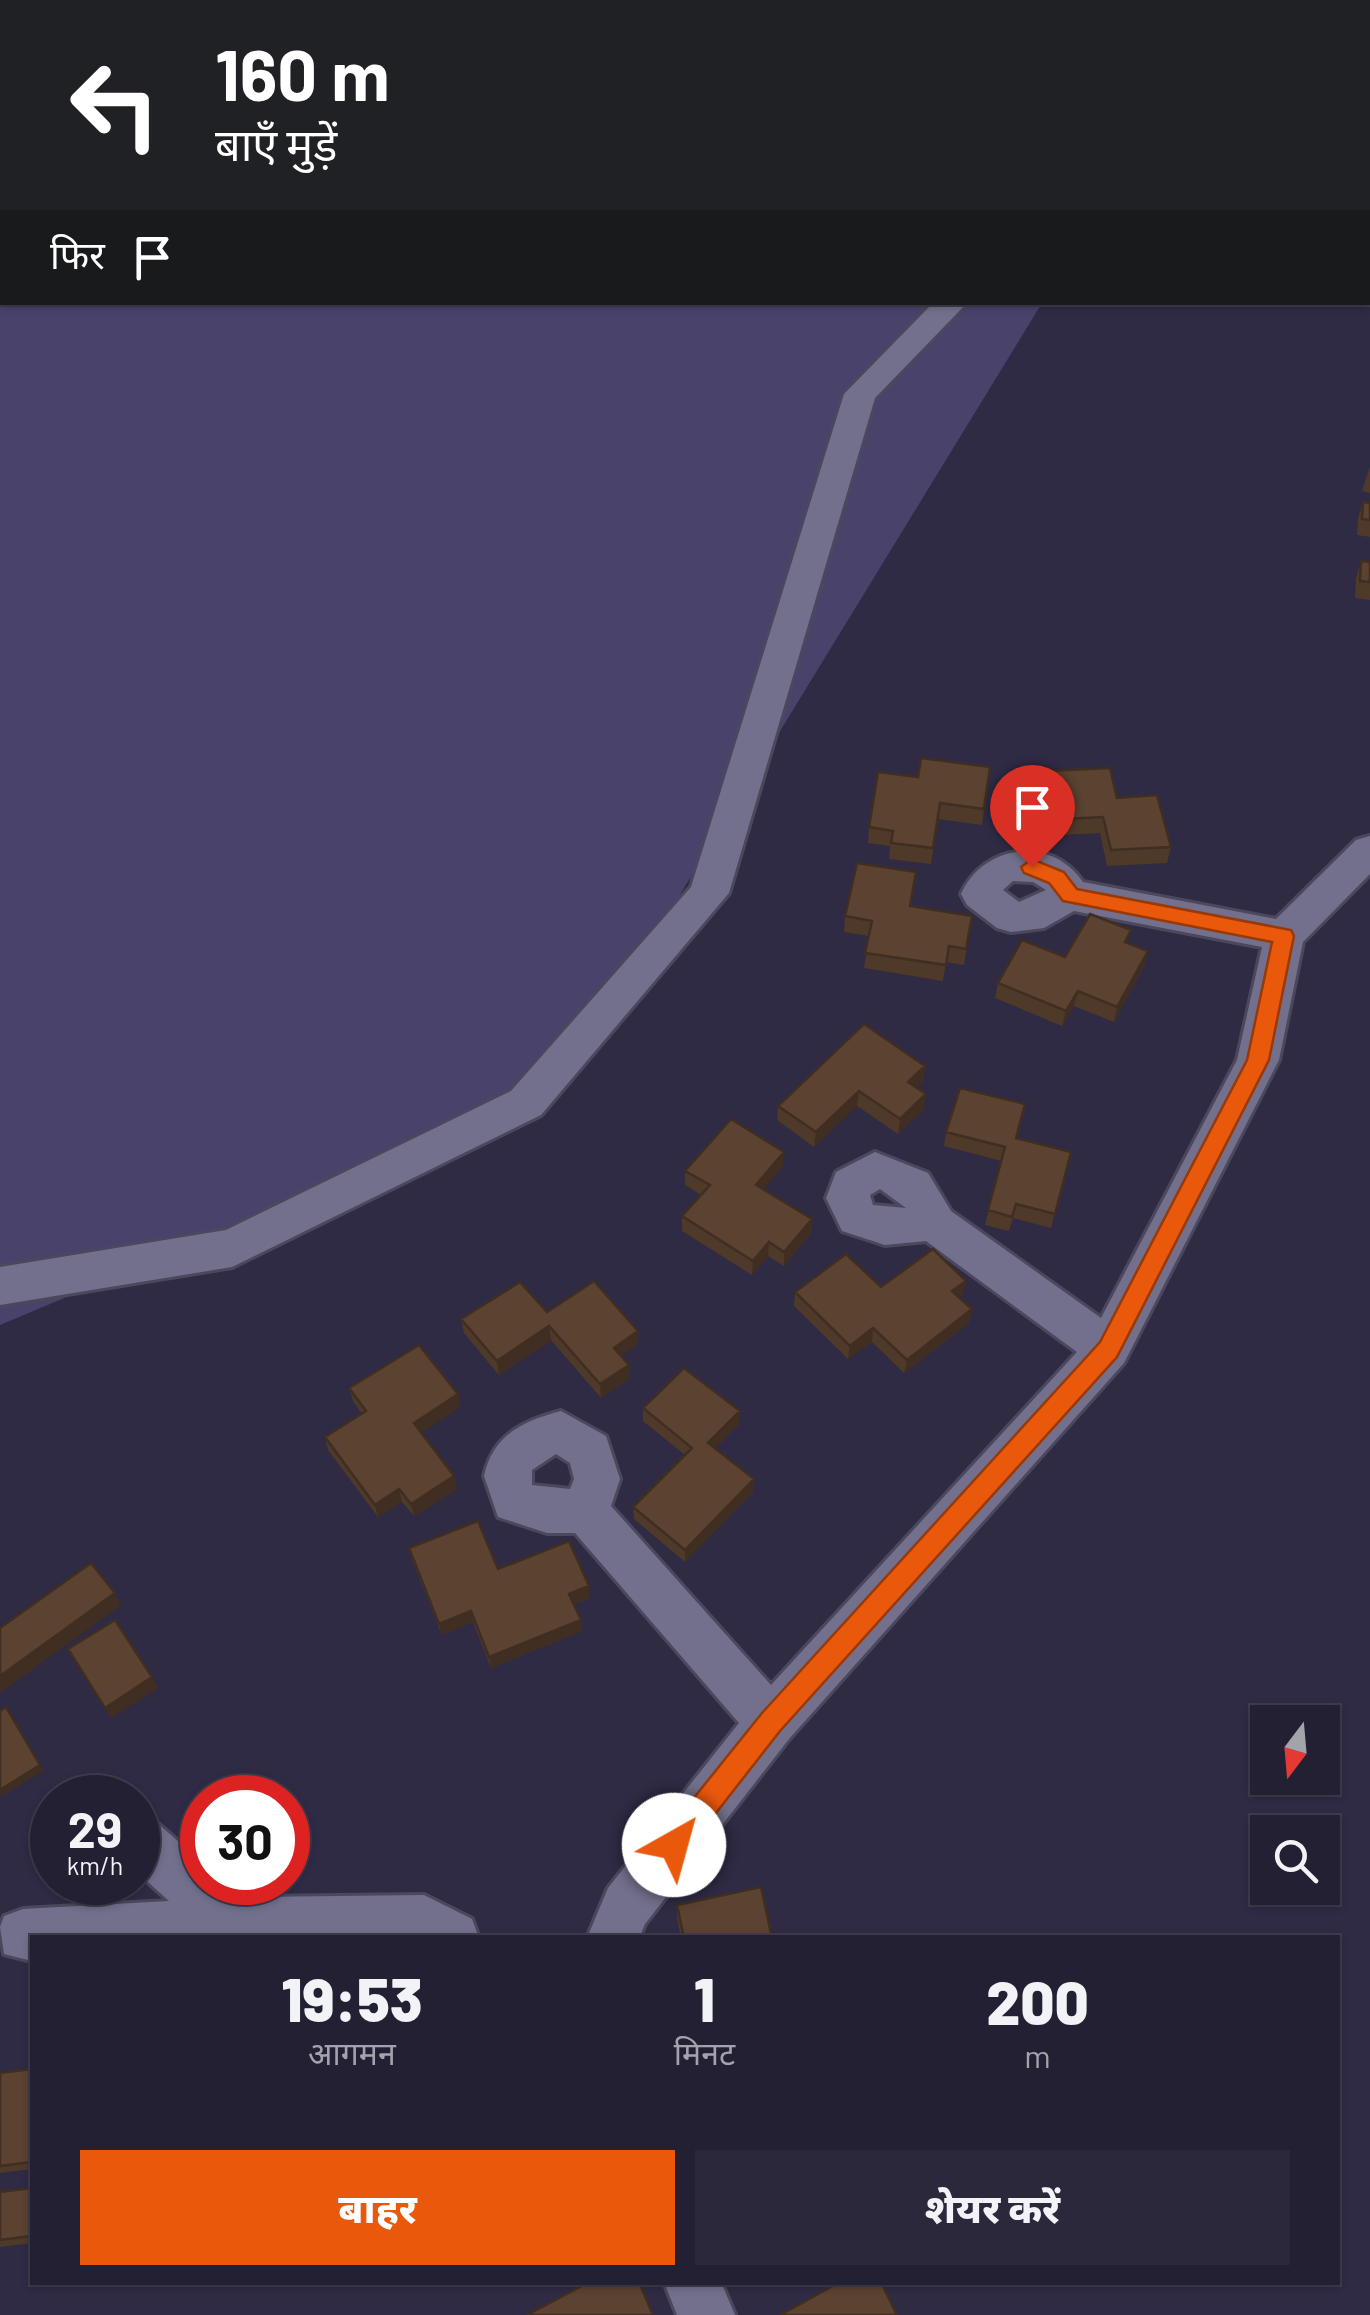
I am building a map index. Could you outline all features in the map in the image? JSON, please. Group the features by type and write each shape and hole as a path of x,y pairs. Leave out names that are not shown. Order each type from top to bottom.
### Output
{"street":[{"path":"0,1286 232,1248 526,1102 709,893 860,394 950,305"},
{"path":"614,1935 626,1906 771,1722 1108,1349 1258,1060 1284,936 1370,850"},
{"path":"1070,896 1284,936"},
{"path":"932,1221 1108,1349"},
{"path":"586,1511 771,1722"},
{"path":"160,1859 234,1923"},
{"path":"39,1935 234,1923 424,1920 447,1935"},
{"path":"23,1936 30,1936"},
{"path":"693,2285 706,2315"}],"shaded area":[{"path":"0,305 1041,305 561,1089 0,1325"}],"building":[{"path":"1363,502 1370,503 1370,520 1362,519"},
{"path":"1361,561 1370,562 1370,582 1360,581"},
{"path":"921,758 990,767 984,809 940,803 933,848 891,843 893,831 869,827 878,772 918,777"},
{"path":"1110,768 1117,798 1157,795 1171,847 1111,850 1103,817 1042,820 1036,789 1052,789 1048,771"},
{"path":"857,863 916,872 910,906 972,916 966,949 949,946 946,965 865,953 872,921 845,916"},
{"path":"1090,914 1131,930 1125,942 1148,951 1117,1007 1078,991 1066,1011 998,983 1022,940 1065,957"},
{"path":"864,1024 925,1066 908,1082 926,1094 900,1119 859,1091 816,1132 778,1106"},
{"path":"960,1088 1025,1104 1016,1138 1071,1152 1055,1214 1016,1204 1012,1217 988,1210 1005,1147 946,1132"},
{"path":"731,1119 784,1152 756,1185 812,1219 784,1252 769,1242 753,1261 682,1216 710,1185 685,1171"},
{"path":"933,1249 966,1281 952,1291 972,1309 907,1360 873,1328 850,1346 795,1292 846,1254 881,1287"},
{"path":"594,1281 638,1331 614,1348 629,1365 600,1384 549,1326 497,1361 461,1319 520,1282 547,1312"},
{"path":"419,1345 458,1394 414,1423 454,1476 411,1504 399,1489 375,1505 325,1437 366,1411 349,1388"},
{"path":"684,1368 740,1411 708,1443 754,1479 685,1550 633,1507 692,1448 643,1408"},
{"path":"478,1521 498,1569 569,1541 589,1586 569,1594 581,1620 489,1657 471,1611 439,1624 409,1548"},
{"path":"91,1563 115,1593 0,1676 0,1628"},
{"path":"115,1620 152,1677 105,1708 68,1649"},
{"path":"6,1707 40,1765 0,1790 0,1711"},
{"path":"761,1887 771,1935 683,1935 677,1905"},
{"path":"30,2069 30,2162 0,2166 0,2073"},
{"path":"30,2188 30,2236 0,2240 0,2192"},
{"path":"583,2285 640,2285 653,2315 527,2315"},
{"path":"835,2285 882,2285 897,2315 780,2315"}],"route":[{"path":"674,1845 771,1722 1108,1349 1258,1060 1284,936 1070,896 1057,877 1032,867"}]}
